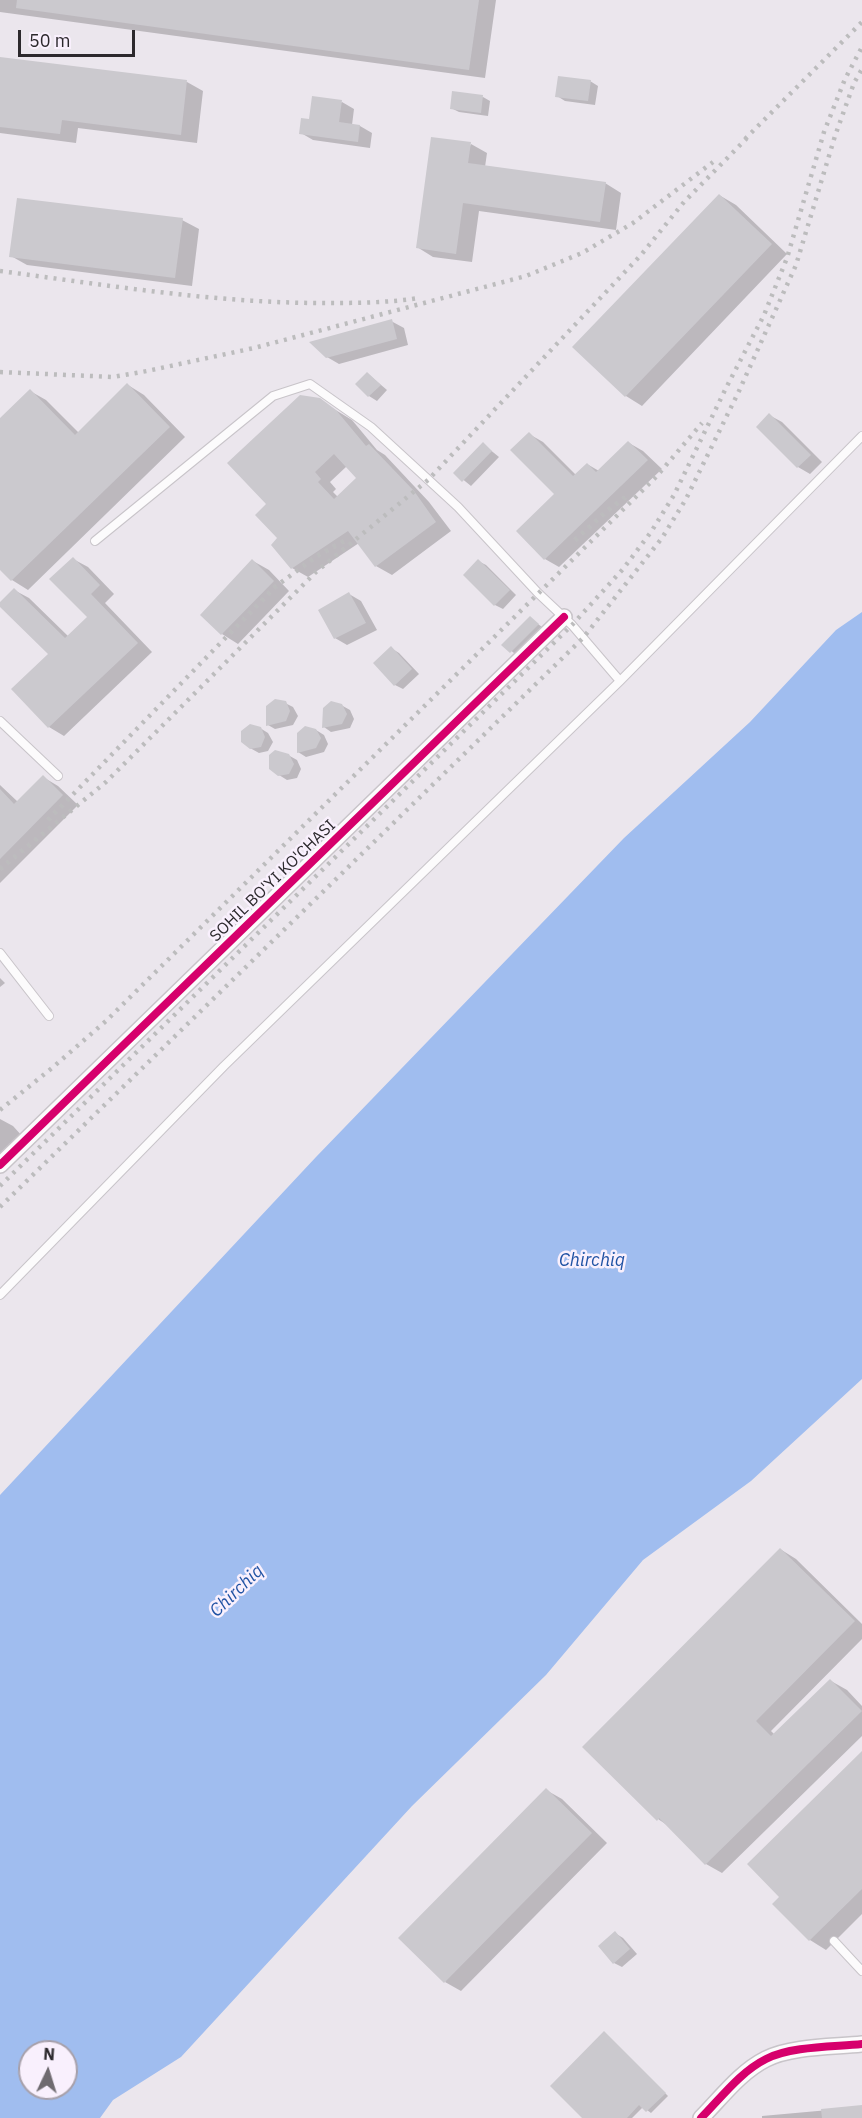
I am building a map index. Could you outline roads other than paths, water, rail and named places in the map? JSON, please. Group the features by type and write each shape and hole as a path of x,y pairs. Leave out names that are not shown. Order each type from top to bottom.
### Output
{"street":[{"name":"SOHIL BO'YI KO'CHASI","path":"0,1165 564,617"},
{"path":"701,2118 748,2071 767,2058 792,2052 862,2044"}],"lane":[{"path":"95,541 273,396 310,384 371,427 458,507 538,593 564,617 620,681"},
{"path":"0,1296 224,1065 620,681 862,436"},
{"path":"0,721 58,776"},
{"path":"0,953 49,1016"},
{"path":"834,1941 862,1971"}],"water":[{"name":"Chirchiq","path":"862,612 862,1379 751,1481 643,1560 546,1675 412,1806 181,2057 113,2100 100,2118 0,2118 0,1495 316,1157 624,838 750,722 836,630"}],"railway":[{"path":"745,139 862,22"},
{"path":"0,1186 572,625 623,569 651,532 674,495 764,315 787,258 824,132 845,79 862,47"},
{"path":"0,1207 583,638 662,538 686,499 739,391 796,265 835,136 854,83 862,69"},
{"path":"0,869 106,782 316,572 428,480 641,255 684,202 750,135"},
{"path":"0,372 113,377 147,371 254,348 526,276 582,253 633,223 713,162"},
{"path":"0,271 201,297 241,300 346,303 418,298"},
{"path":"0,1110 106,1021 656,477 702,423"},
{"path":"575,540 628,495"},
{"path":"48,820 275,587 317,556 344,541"}]}
